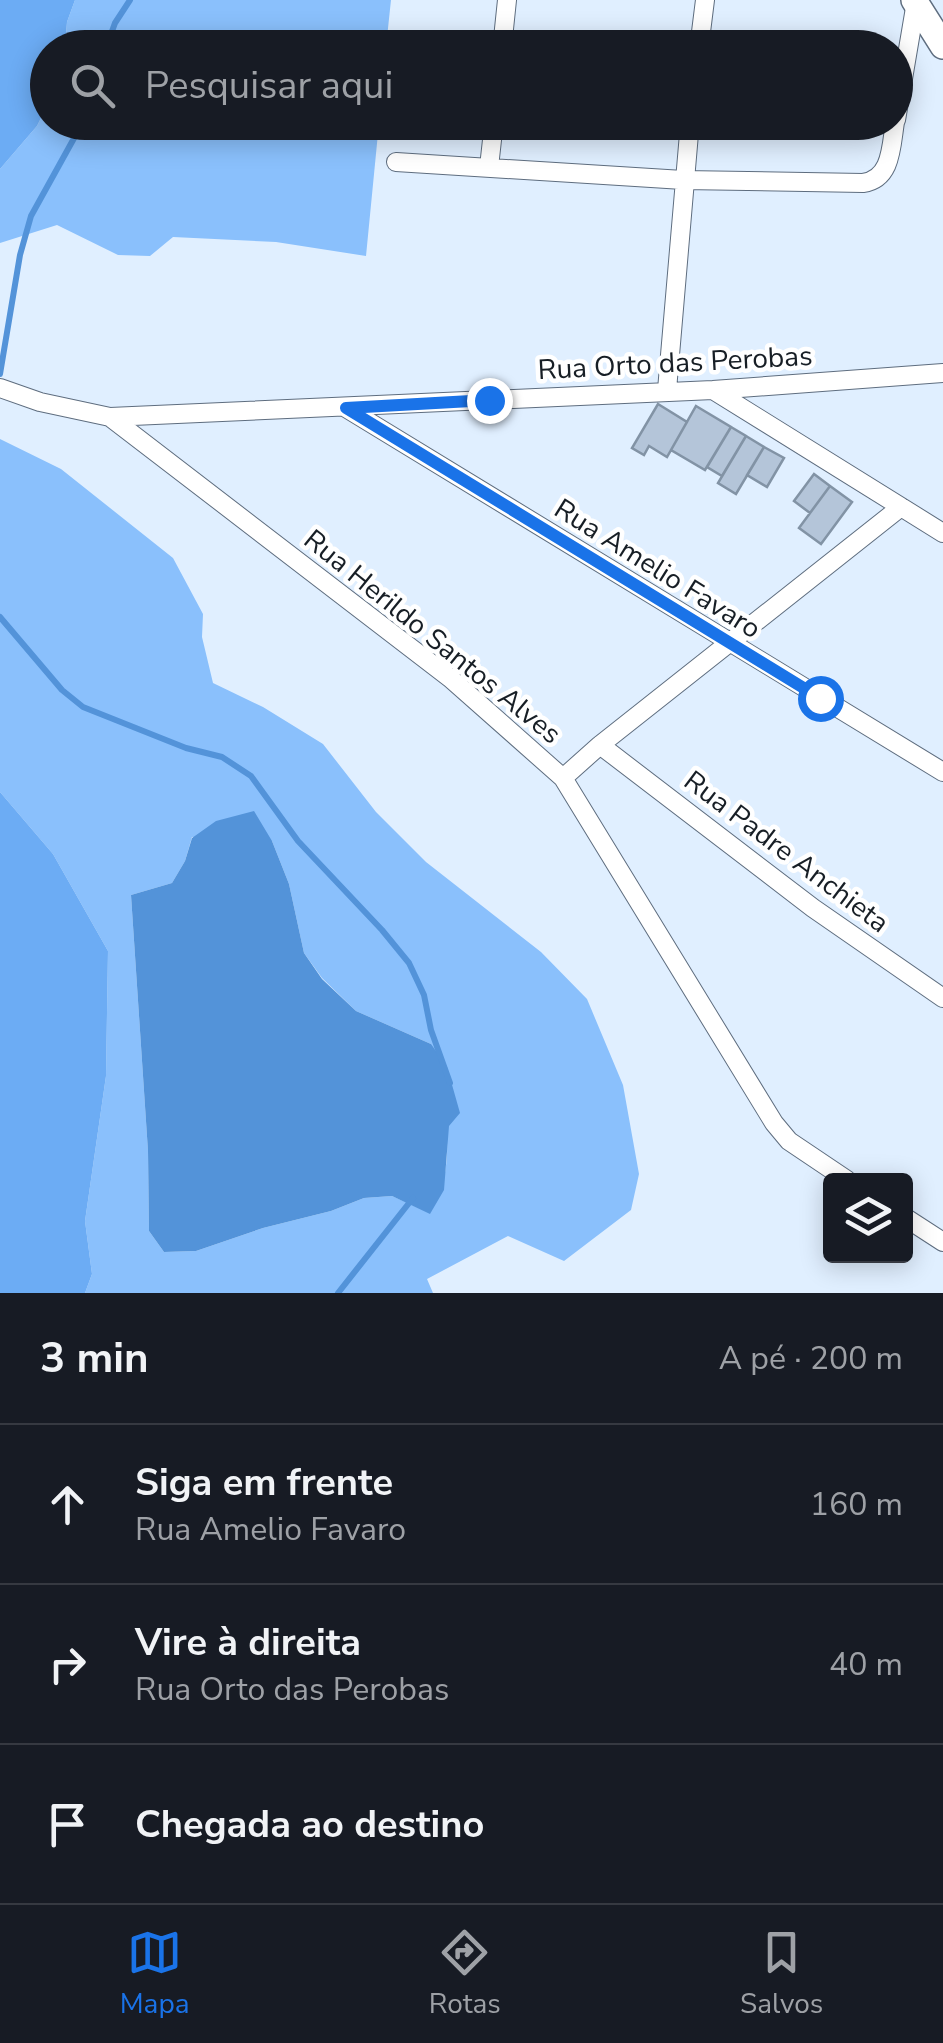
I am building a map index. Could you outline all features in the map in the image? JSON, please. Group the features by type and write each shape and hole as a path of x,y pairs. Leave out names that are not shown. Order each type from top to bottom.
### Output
{"street":[{"path":"504,30 507,0"},
{"path":"701,30 705,0"},
{"path":"915,1 943,46"},
{"path":"910,30 915,1"},
{"path":"489,167 492,140"},
{"path":"667,390 688,140"},
{"path":"396,162 683,180 872,182 888,165 892,140"},
{"name":"Rua Orto das Perobas","path":"110,417 713,390 943,373"},
{"path":"0,388 40,402 110,417"},
{"path":"713,390 943,533"},
{"name":"Rua Amelio Favaro","path":"346,408 943,772"},
{"name":"Rua Herildo Santos Alves","path":"110,417 450,678 563,778 774,1123 790,1141 837,1173"},
{"path":"563,778 900,507"},
{"name":"Rua Padre Anchieta","path":"600,745 785,887 943,998"},
{"path":"913,1223 943,1242"}],"shaded area":[{"path":"0,0 75,0 66,30 30,30 30,134 0,169"},
{"path":"75,0 391,0 388,30 66,30"},
{"path":"30,134 30,140 377,140 366,256 276,242 173,237 150,256 118,255 57,225 0,243 0,169"},
{"path":"0,439 61,469 173,558 203,614 202,637 213,683 263,707 323,744 376,812 426,862 541,952 587,999 623,1085 639,1174 631,1210 564,1261 508,1236 427,1279 433,1293 85,1293 92,1274 85,1221 106,1076 108,951 53,854 0,792","holes":["192,837 272,841 289,884 304,953 322,978 356,1011 431,1044 447,1130 445,1173 430,1213 392,1196 364,1198 196,1251 164,1252 149,1231 148,1151 131,895 172,883 185,861"]},
{"path":"0,792 53,854 108,951 106,1076 85,1221 92,1274 85,1293 0,1293"},
{"path":"254,811 272,841 289,884 304,953 322,979 356,1011 431,1044 447,1067 460,1113 449,1126 444,1190 430,1214 392,1196 364,1198 196,1251 164,1252 149,1231 148,1151 131,895 172,883 192,838 216,821"}],"building":[{"path":"658,404 687,422 667,457 649,446 644,455 632,448"},
{"path":"696,406 731,427 705,470 671,450"},
{"path":"731,427 746,436 722,476 707,467"},
{"path":"746,436 764,447 736,494 718,483"},
{"path":"764,447 784,458 767,487 747,475"},
{"path":"814,474 830,486 810,513 794,501"},
{"path":"830,486 852,502 821,544 799,528"}],"waterway":[{"path":"112,30 130,0"},
{"path":"0,374 20,255 31,216 73,140"},
{"path":"0,617 62,690 83,707 186,748 222,757 251,776 298,841 409,963 424,995 431,1030 450,1083"},
{"path":"338,1293 413,1198"}],"route":[{"path":"489,400 346,408 820,698"}]}
